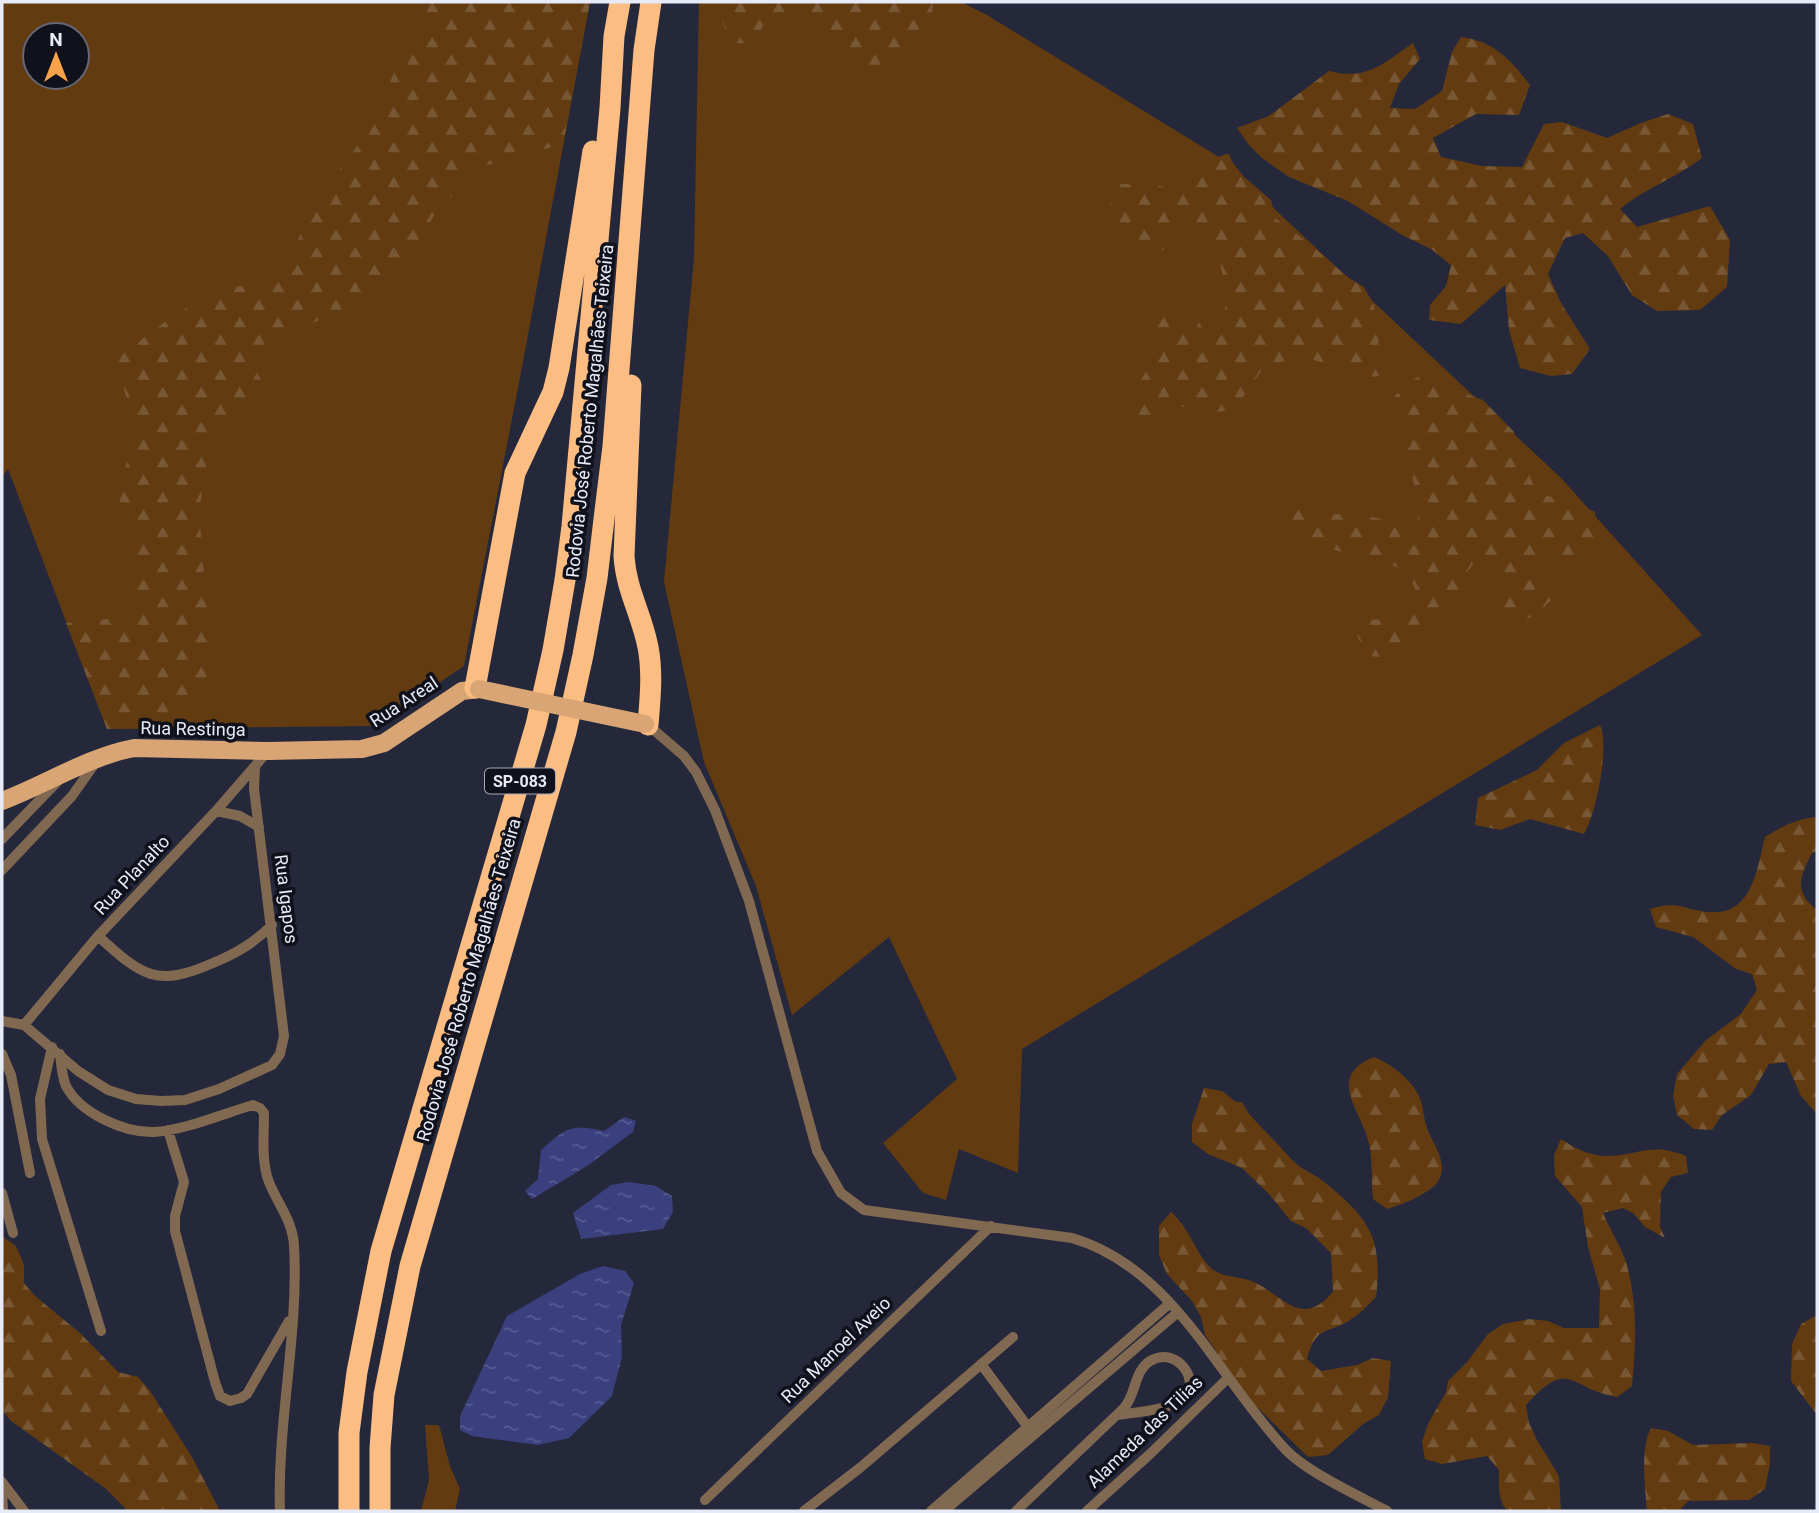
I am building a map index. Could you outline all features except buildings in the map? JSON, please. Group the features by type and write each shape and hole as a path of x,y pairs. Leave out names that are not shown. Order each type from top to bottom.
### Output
{"highway":[{"name":"Rodovia José Roberto Magalhães Teixeira","path":"349,1511 349,1433 357,1372 382,1251 536,724 553,650 565,580 578,470 614,36 620,2"},
{"name":"Rodovia José Roberto Magalhães Teixeira","path":"380,1511 380,1448 384,1395 410,1266 566,732 597,578 611,459 644,50 652,2"},
{"path":"477,688 515,473 553,392 559,368 603,88 614,36"},
{"path":"634,193 631,397 624,556 628,585 648,647 651,674 647,725"}],"main road":[{"path":"477,688 647,725"},
{"name":"Rua Areal","path":"268,751 362,749 384,743 453,696 477,688"},
{"name":"Rua Restinga","path":"2,801 69,768 134,748 268,751"}],"street":[{"path":"647,725 684,756 696,772 734,857 763,949 817,1151 841,1194 864,1210 1072,1238 1093,1244 1144,1277 1195,1333 1288,1452 1327,1478 1387,1511"},
{"name":"Rua Planalto","path":"23,1025 98,936 216,811 268,751"},
{"path":"2,870 72,796 98,759"},
{"path":"2,839 69,768"},
{"name":"Rua Igapos","path":"56,1051 108,1090 136,1099 185,1100 272,1065 280,1054 284,1036 254,789 255,768"},
{"path":"216,811 240,816 259,827"},
{"path":"2,846 13,859"},
{"path":"98,936 128,964 152,975 170,977 186,975 243,950 258,940 272,925"},
{"path":"2,1021 23,1025 56,1051 66,1085 80,1103 99,1119 152,1133 253,1105 264,1113 268,1180 286,1215 294,1242 295,1294 282,1433 280,1511"},
{"path":"56,1051 40,1099 42,1139 101,1331"},
{"path":"2,1054 10,1076 30,1173"},
{"path":"168,1130 184,1182 175,1216 175,1231 220,1396 230,1401 247,1394 292,1315"},
{"path":"2,1193 13,1233"},
{"name":"Rua Manoel Aveio","path":"705,1500 991,1226"},
{"path":"931,1511 1169,1304"},
{"path":"944,1511 1177,1313"},
{"path":"804,1511 861,1467 1013,1337"},
{"path":"1016,1511 1118,1415 1132,1397 1143,1367 1150,1361 1165,1356 1174,1358 1184,1367 1190,1381 1183,1399 1157,1408 1118,1415"},
{"path":"981,1364 1028,1427"},
{"name":"Alameda das Tilias","path":"1087,1511 1228,1378"},
{"path":"2,1482 24,1511"},
{"path":"2,1492 3,1511"}],"green space":[{"path":"2,2 590,2 464,666 375,726 107,729 8,469 2,477"},
{"path":"427,2 590,2 563,144 481,167 439,208 385,293 332,313 271,346 254,368 271,396 240,416 209,451 199,511 210,650 205,692 168,728 107,729 66,623 108,619 129,609 137,560 118,494 136,429 115,360 170,318 220,288 278,283 314,205 371,127 398,63 427,39"},
{"path":"699,2 961,2 987,15 1219,157 1561,478 1702,635 1022,1049 1018,1173 959,1149 946,1200 923,1193 883,1143 957,1079 889,937 792,1015 756,886 704,762 664,582 694,258"},
{"path":"726,2 933,2 931,29 889,74 860,63 840,35 786,14 768,16 754,43 733,43 722,22"},
{"path":"1461,37 1483,43 1501,53 1530,85 1519,115 1476,114 1433,138 1441,157 1482,166 1522,167 1544,124 1562,122 1607,138 1668,114 1693,124 1702,158 1620,209 1637,227 1710,206 1730,240 1727,287 1700,310 1657,311 1632,295 1608,256 1583,233 1565,238 1548,274 1561,303 1590,349 1572,374 1551,376 1520,368 1509,330 1505,285 1461,324 1429,320 1430,305 1446,286 1451,265 1431,249 1402,235 1348,201 1289,177 1262,158 1237,128 1269,116 1329,71 1354,74 1365,72 1384,63 1413,43 1420,59 1399,84 1390,108 1415,109 1442,91 1452,52"},
{"path":"1229,154 1244,177 1271,200 1275,218 1364,287 1373,303 1378,321 1379,376 1359,378 1300,356 1264,367 1234,410 1216,412 1198,407 1177,407 1163,418 1147,424 1132,411 1130,393 1150,364 1152,348 1146,329 1153,313 1192,314 1203,328 1219,337 1225,295 1217,253 1207,226 1189,221 1163,250 1143,254 1125,239 1115,225 1111,207 1114,184 1153,184 1171,189 1191,189 1203,176 1210,160"},
{"path":"1418,377 1483,400 1514,432 1538,495 1563,498 1595,512 1597,535 1578,560 1540,550 1540,568 1551,582 1551,600 1535,616 1505,626 1498,611 1501,577 1497,559 1479,558 1465,574 1453,603 1437,628 1403,659 1369,656 1357,636 1364,620 1405,618 1421,612 1411,580 1405,572 1394,566 1358,558 1329,547 1284,524 1298,510 1377,518 1397,523 1418,521 1418,503 1395,396 1406,383"},
{"path":"1600,725 1603,748 1600,780 1593,812 1584,834 1530,819 1500,830 1475,825 1478,798 1537,770 1564,743"},
{"path":"1817,817 1817,851 1812,853 1804,869 1801,883 1804,896 1817,910 1817,1114 1801,1096 1786,1062 1769,1064 1751,1095 1722,1115 1712,1130 1694,1129 1677,1115 1673,1096 1677,1074 1706,1040 1741,1014 1757,990 1752,974 1736,969 1693,937 1656,927 1650,909 1675,905 1709,912 1724,911 1735,906 1750,888 1765,837 1803,819"},
{"path":"1374,1057 1402,1074 1418,1094 1427,1129 1442,1165 1440,1178 1432,1188 1387,1209 1373,1199 1369,1144 1350,1096 1349,1085 1351,1075 1359,1065"},
{"path":"1204,1088 1222,1091 1236,1102 1242,1102 1254,1119 1300,1167 1319,1178 1349,1203 1368,1228 1374,1242 1378,1276 1376,1297 1354,1318 1318,1336 1307,1359 1321,1371 1357,1365 1373,1358 1391,1361 1388,1397 1379,1415 1363,1424 1328,1455 1308,1457 1256,1406 1223,1367 1205,1335 1201,1317 1192,1301 1167,1274 1159,1255 1159,1226 1171,1212 1184,1227 1201,1256 1216,1272 1254,1282 1302,1309 1322,1303 1333,1292 1331,1253 1306,1228 1291,1221 1268,1193 1242,1168 1208,1154 1192,1142 1192,1124"},
{"path":"1561,1139 1583,1151 1601,1156 1655,1150 1674,1152 1686,1156 1688,1173 1671,1177 1661,1192 1660,1227 1665,1238 1645,1227 1633,1213 1623,1208 1603,1213 1624,1256 1633,1293 1635,1340 1632,1386 1617,1397 1561,1379 1541,1390 1526,1405 1529,1423 1559,1476 1561,1511 1508,1511 1500,1497 1499,1470 1487,1456 1442,1464 1425,1459 1422,1442 1428,1424 1446,1392 1448,1381 1467,1362 1488,1334 1503,1324 1530,1319 1548,1321 1564,1328 1599,1328 1600,1289 1588,1247 1582,1207 1555,1176 1554,1155"},
{"path":"2,1236 16,1246 24,1265 24,1283 35,1296 80,1333 118,1372 138,1377 150,1391 192,1457 220,1511 128,1511 105,1488 11,1421 2,1410"},
{"path":"1817,1315 1817,1415 1791,1381 1792,1344 1801,1324"},
{"path":"425,1425 439,1425 450,1466 460,1489 455,1511 421,1511 429,1480"},
{"path":"1651,1428 1668,1431 1693,1445 1752,1443 1770,1446 1765,1489 1749,1500 1688,1501 1679,1511 1647,1511 1644,1457"}],"water":[{"path":"624,1117 636,1121 633,1132 587,1166 532,1199 525,1191 538,1179 541,1150 557,1136 576,1128 604,1131"},
{"path":"629,1182 656,1186 672,1196 673,1212 663,1229 581,1239 573,1213 611,1185"},
{"path":"603,1266 625,1271 634,1283 621,1325 622,1357 612,1396 569,1438 538,1445 472,1436 460,1430 460,1416 507,1316 580,1274"}]}
